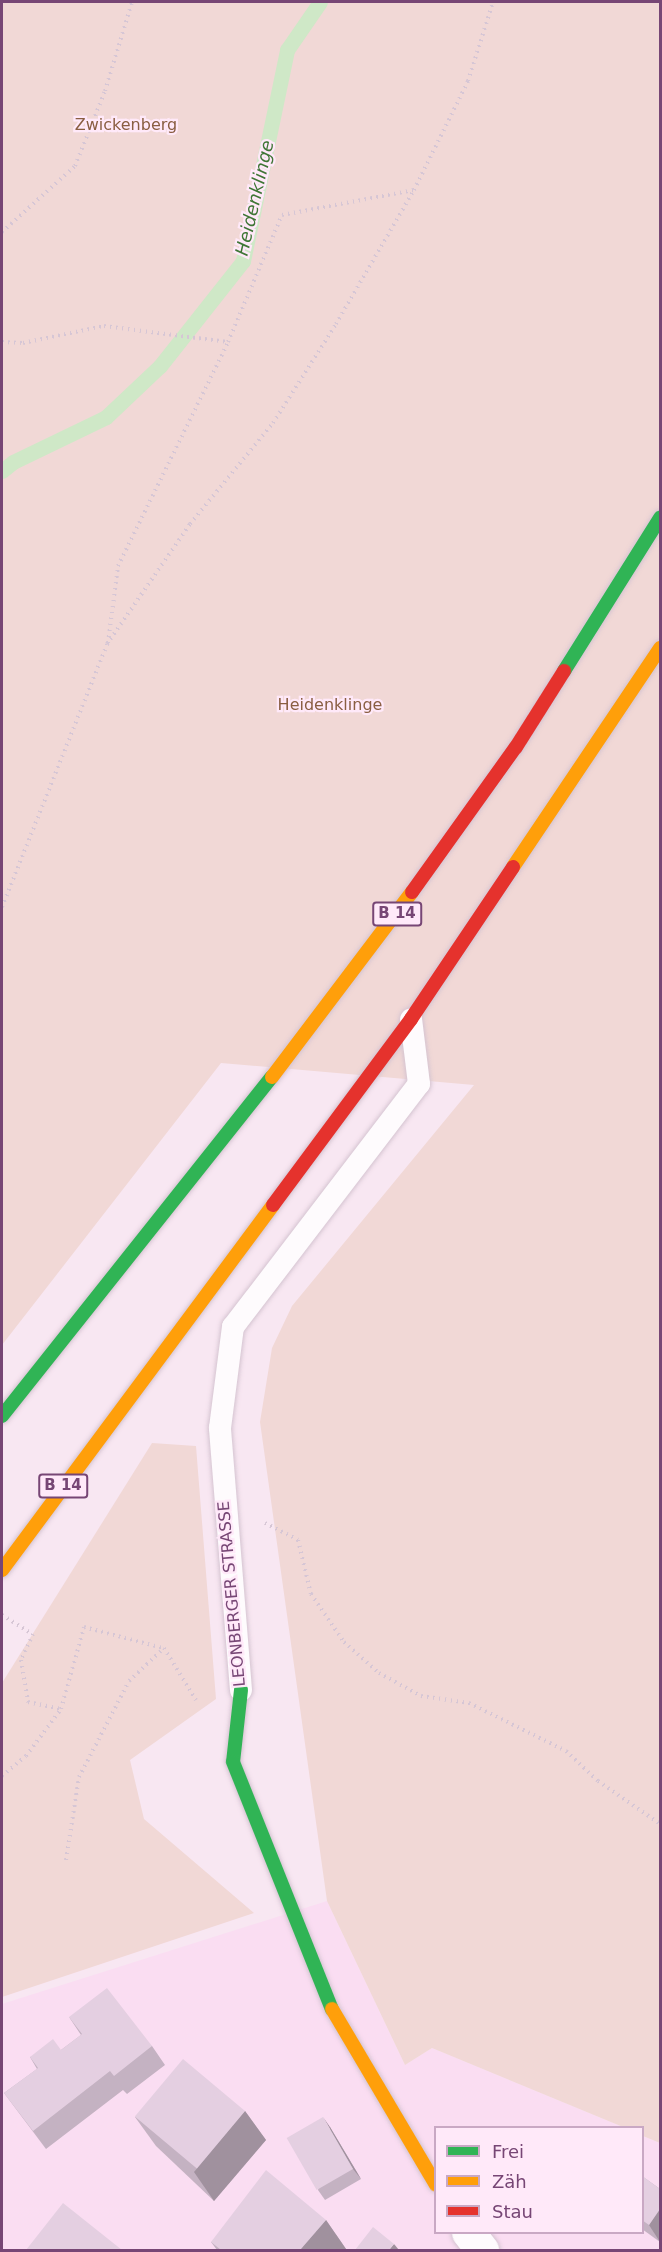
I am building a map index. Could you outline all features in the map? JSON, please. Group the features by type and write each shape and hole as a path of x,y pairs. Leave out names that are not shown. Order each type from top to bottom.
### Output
{"main road":[{"name":"B 14","path":"2,1416 355,972 516,747 660,518"},
{"name":"B 14","path":"2,1570 411,1019 660,648"},
{"name":"LEONBERGER STRASSE","path":"241,1690 234,1762 238,1773 338,2023 434,2183"}],"street":[{"path":"470,2234 482,2250"}],"lane":[{"name":"LEONBERGER STRASSE","path":"241,1690 225,1516 220,1428 233,1327 419,1084 411,1019"}],"path":[{"path":"2,232 75,166 105,91 132,2"},
{"path":"2,907 107,644 190,524 273,423 414,190 468,81 492,2"},
{"path":"107,644 118,566 228,342 282,215 414,190"},
{"path":"2,342 23,343 104,326 228,342"},
{"path":"225,1516 256,1518 298,1540 311,1594 344,1642 379,1673 421,1696 469,1703 566,1751 598,1781 660,1824"},
{"path":"2,1615 33,1634 21,1660 28,1702 61,1709"},
{"path":"2,1776 26,1756 61,1709 84,1627 164,1648 198,1705"},
{"path":"66,1860 79,1777 129,1681 164,1648"}],"shaded area":[{"path":"327,1901 405,2065 432,2048 621,2126 434,2126 434,2234 644,2234 644,2136 660,2143 660,2250 2,2250 2,2004"}],"green space":[{"name":"Heidenklinge","path":"2,2 660,2 660,2143 644,2136 644,2126 621,2126 432,2048 405,2065 327,1901 260,1422 272,1348 292,1306 474,1085 221,1063 2,1345"},
{"path":"152,1443 196,1446 216,1699 130,1760 144,1819 254,1913 2,1997 2,1683"}],"building":[{"path":"107,1988 152,2046 114,2076 110,2071 33,2131 4,2093 38,2068 30,2057 53,2039 61,2050 82,2034 69,2017"},
{"path":"183,2059 245,2111 197,2169 135,2116"},
{"path":"323,2117 353,2169 317,2190 287,2138"},
{"path":"266,2170 326,2220 300,2250 221,2250 211,2242"},
{"path":"644,2177 660,2189 660,2209 649,2225 644,2221"},
{"path":"63,2203 122,2250 26,2250"},
{"path":"373,2227 394,2244 389,2250 355,2250"}],"waterway":[{"name":"Heidenklinge","path":"2,471 13,462 106,417 160,366 243,261 287,50 320,2"}],"traffic: fast":[{"path":"564,671 660,518"},
{"path":"2,1416 272,1077"},
{"path":"241,1690 233,1762 332,2009"}],"traffic: slow":[{"path":"513,867 660,648"},
{"path":"272,1077 412,892"},
{"path":"2,1570 273,1205"},
{"path":"332,2009 434,2182"}],"traffic: jam":[{"path":"412,892 516,747 564,671"},
{"path":"273,1205 411,1019 513,867"}],"park label":[{"name":"Zwickenberg","path":"126,125"}]}
